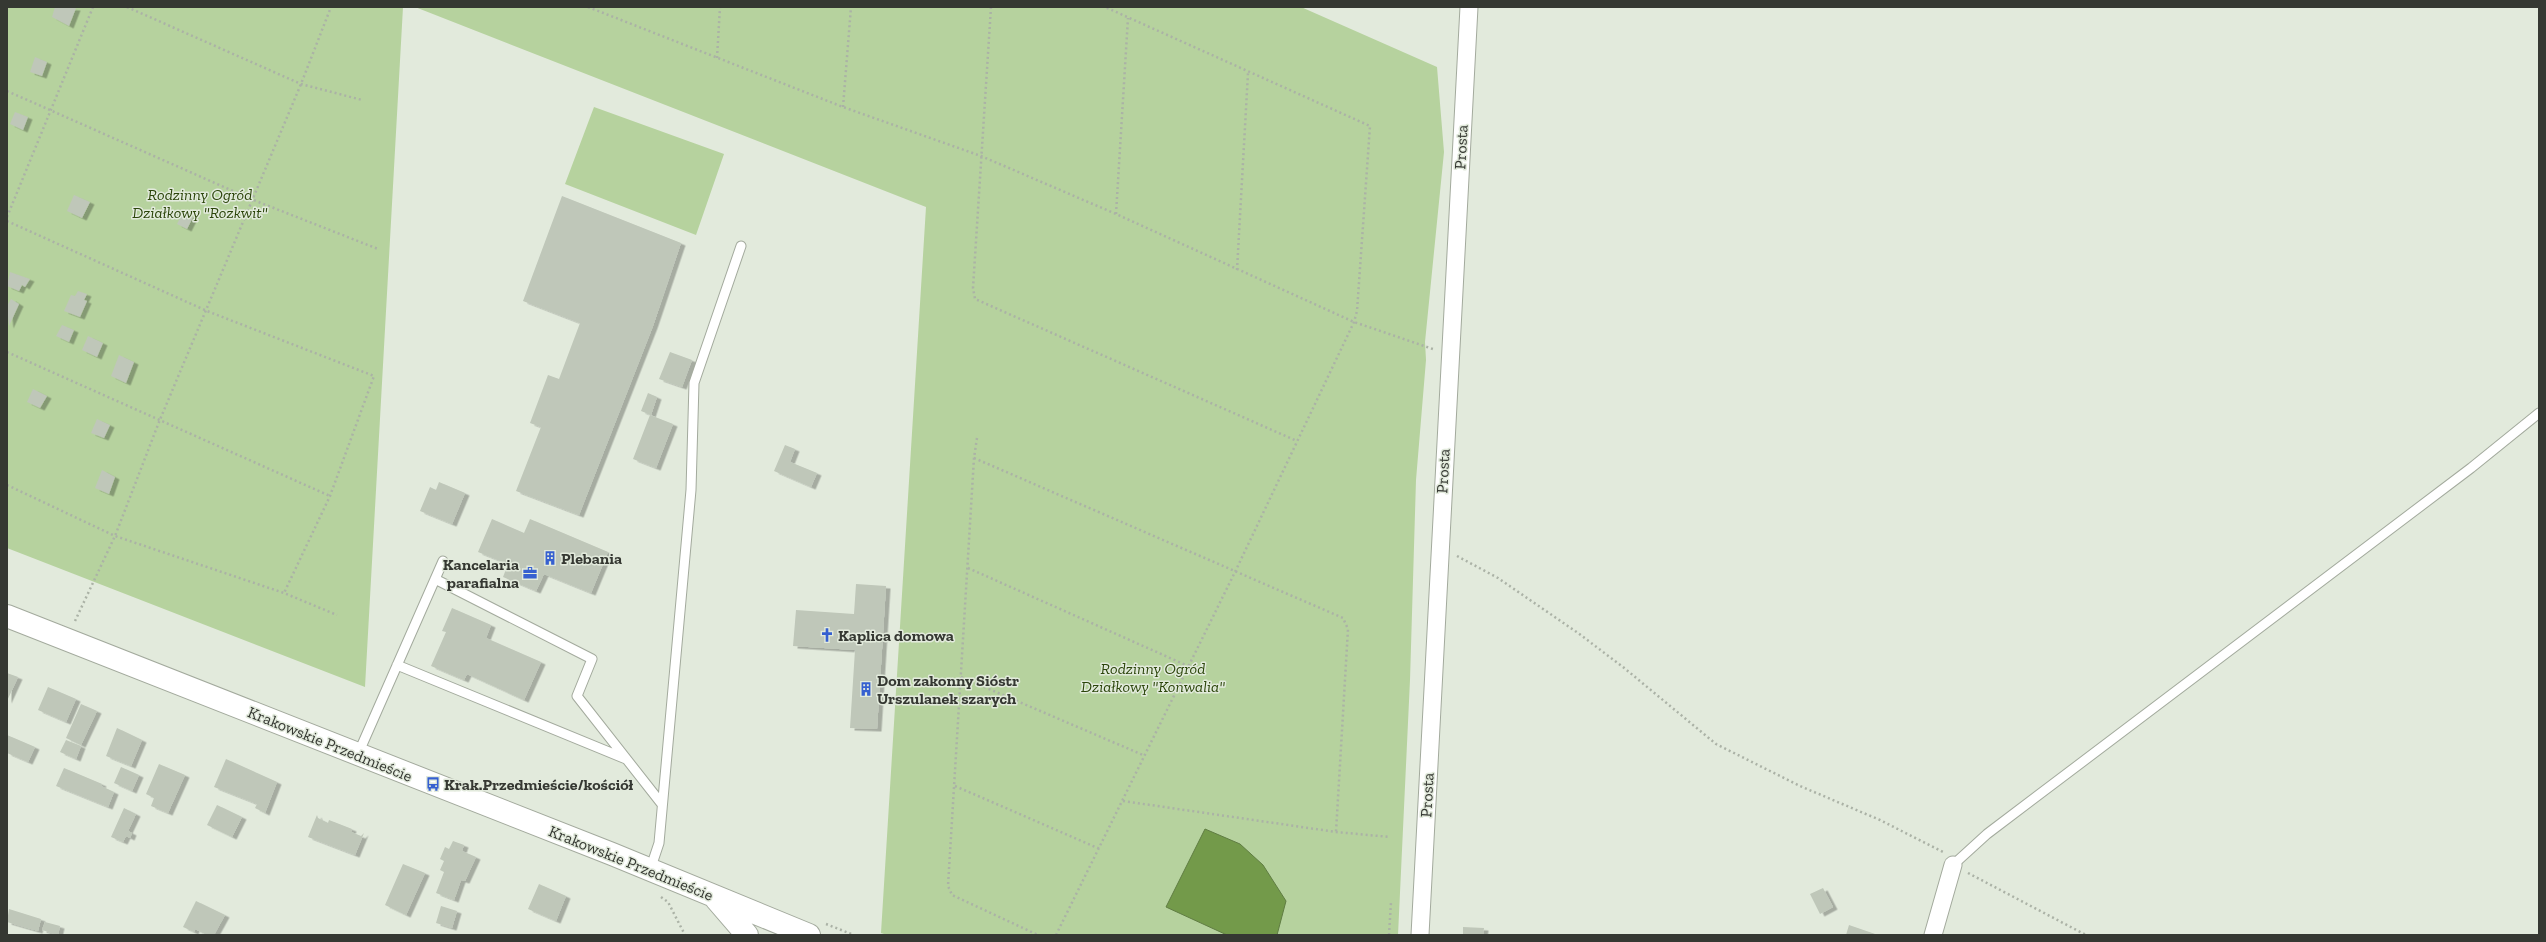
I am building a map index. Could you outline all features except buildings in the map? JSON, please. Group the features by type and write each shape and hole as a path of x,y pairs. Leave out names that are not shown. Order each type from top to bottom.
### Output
{"street":[{"name":"Prosta","path":"1420,935 1439,550 1469,7"},
{"name":"Krakowskie Przedmieście","path":"7,616 650,870 804,934"},
{"path":"1933,935 1956,863"},
{"path":"714,897 747,935"}],"lane":[{"path":"650,870 659,843 661,803 691,490 694,383 741,246"},
{"path":"1956,863 1987,834 2471,468 2539,413"},
{"path":"358,755 443,561"},
{"path":"435,579 592,659 577,696 628,759 661,803"},
{"path":"397,665 628,759"}],"path":[{"path":"7,217 93,7"},
{"path":"127,7 301,84 362,100"},
{"path":"67,639 115,536 159,422 207,311 252,199 301,84 330,7"},
{"path":"588,7 595,8 717,58 843,107 981,156 1116,214 1354,322 1426,348"},
{"path":"717,58 720,7"},
{"path":"843,107 851,7"},
{"path":"991,7 973,288 975,299 1297,441"},
{"path":"1056,935 1100,849 1143,755 1235,572 1354,322 1357,311 1370,126 1105,7"},
{"path":"1116,214 1128,18"},
{"path":"1237,270 1248,72"},
{"path":"7,91 51,109 252,199 378,249"},
{"path":"7,221 207,311 374,376 330,496 284,593"},
{"path":"7,352 159,422 330,496"},
{"path":"977,438 974,458 948,886 952,895 1038,935"},
{"path":"974,458 1343,618 1347,623 1336,832"},
{"path":"7,485 115,536 284,593 337,615"},
{"path":"1439,550 1464,559 1498,578 1578,633 1623,667 1716,744 1800,786 1880,820 2086,935"},
{"path":"968,568 1188,666"},
{"path":"961,677 1143,755"},
{"path":"955,786 1100,849"},
{"path":"1123,801 1336,832 1390,836"},
{"path":"655,894 668,902 685,935"},
{"path":"1389,935 1390,902"}],"green space":[{"name":"Rodzinny Ogród Działkowy \"Rozkwit\"","path":"7,7 403,7 365,687 7,548"},
{"name":"Rodzinny Ogród Działkowy \"Konwalia\"","path":"415,7 1301,7 1437,67 1444,152 1425,342 1426,360 1416,480 1410,680 1398,935 887,935 881,933 926,207"},
{"path":"594,107 724,154 696,235 565,184"}],"shaded area":[{"path":"1205,829 1240,844 1263,865 1286,901 1277,935 1227,935 1166,907"}],"place":[{"name":"Plebania","path":"550,558"},
{"name":"Kancelaria parafialna","path":"530,573"},
{"name":"Kaplica domowa","path":"827,635"},
{"name":"Dom zakonny Sióstr Urszulanek szarych","path":"866,689"},
{"name":"Krak.Przedmieście/kościół","path":"433,784"}]}
